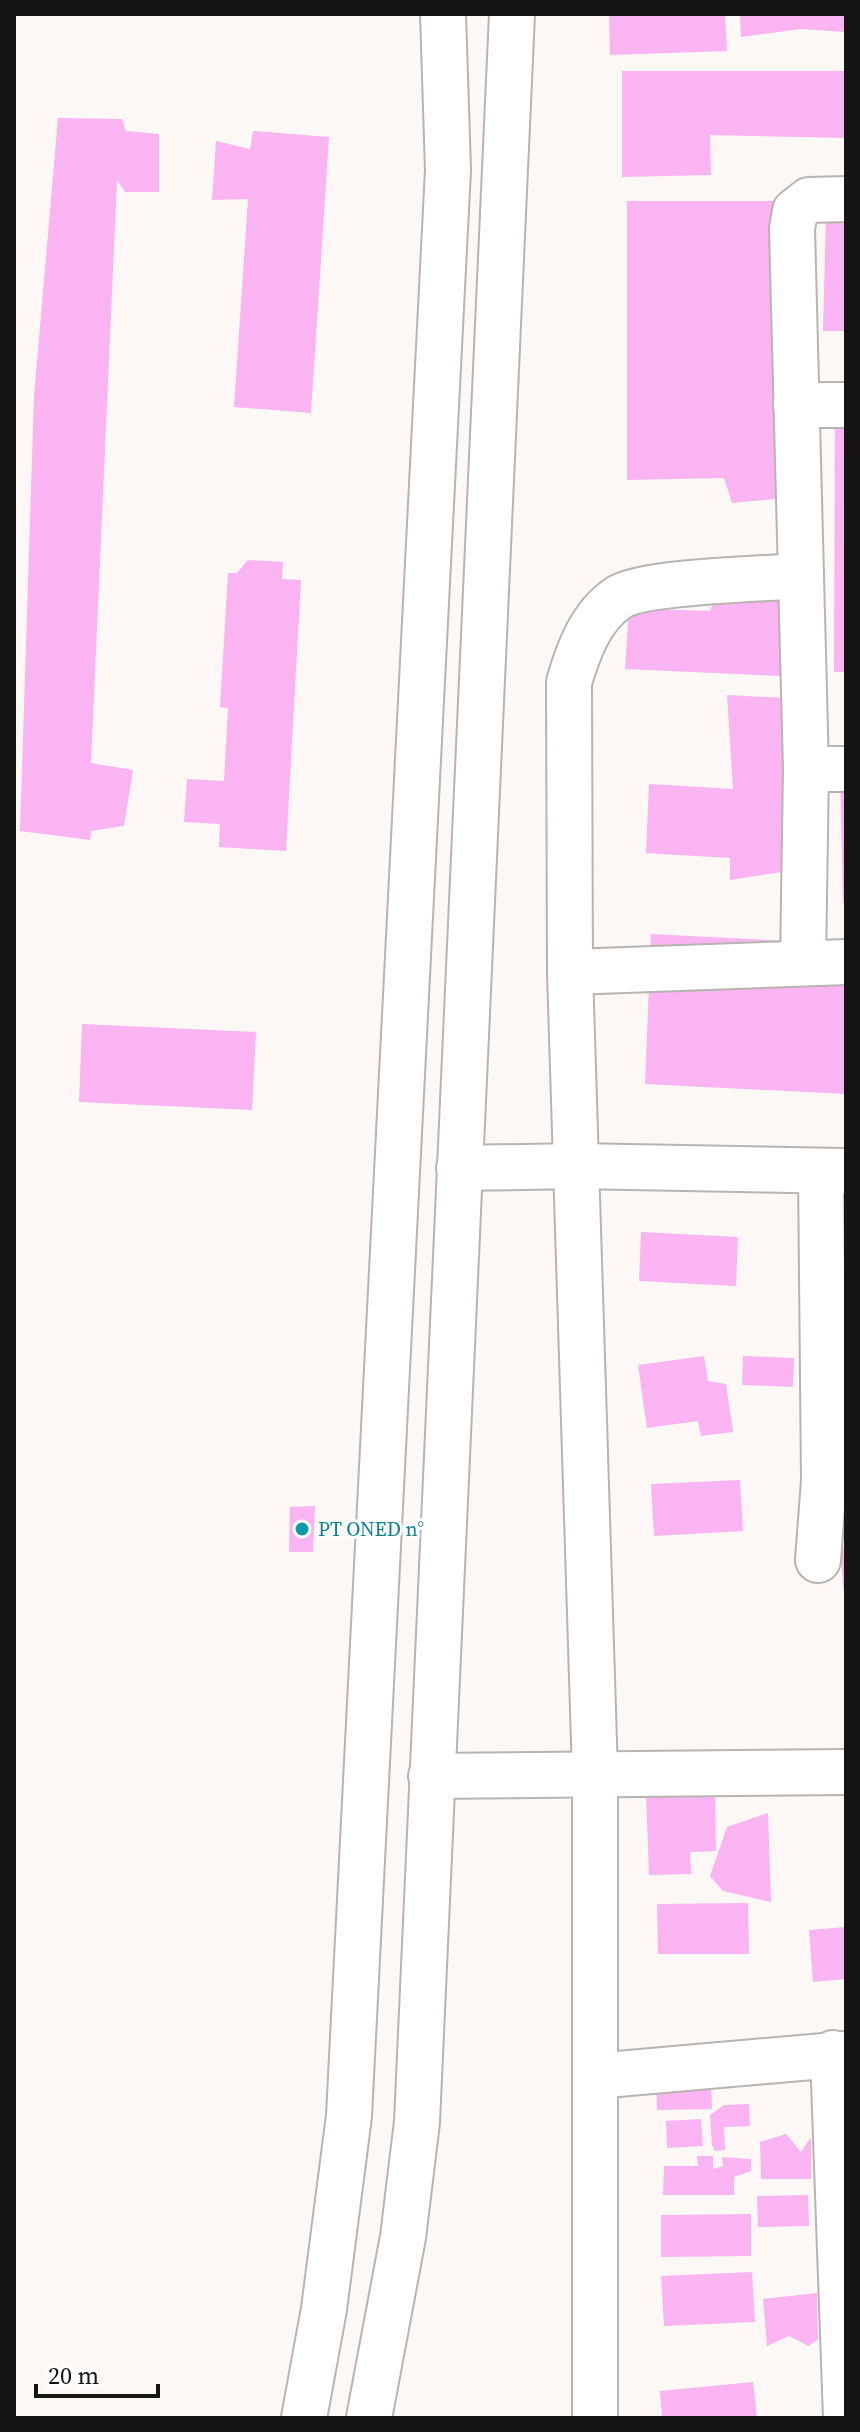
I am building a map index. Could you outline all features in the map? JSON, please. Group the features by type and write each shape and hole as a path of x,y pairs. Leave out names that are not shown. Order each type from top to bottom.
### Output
{"street":[{"path":"304,2418 326,2296 349,2116 448,170 443,14"},
{"path":"369,2418 403,2237 417,2122 512,14"},
{"path":"803,962 826,769 801,576 792,229 795,211 809,200 846,199"},
{"path":"796,405 846,405"},
{"path":"595,2418 595,1774 570,972 569,682 580,645 602,614 619,597 659,587 801,576"},
{"path":"570,972 846,962"},
{"path":"459,1168 576,1166 833,1171 835,1480 818,1560"},
{"path":"431,1776 846,1772"},
{"path":"595,2076 839,2054 846,2418"}],"building":[{"path":"609,14 725,14 727,51 610,55"},
{"path":"740,14 846,14 846,32 801,29 741,37"},
{"path":"622,71 846,71 846,138 710,135 711,175 622,177"},
{"path":"58,118 122,119 126,131 159,134 159,192 125,192 117,180 91,763 133,770 124,826 91,831 90,840 20,831 34,396"},
{"path":"253,131 329,137 311,413 234,407 248,199 212,200 216,141 250,149"},
{"path":"627,201 800,201 775,499 732,503 724,478 627,480"},
{"path":"826,215 846,215 846,331 823,331"},
{"path":"835,392 846,392 846,672 834,672"},
{"path":"248,560 283,562 282,579 301,580 286,851 219,847 220,824 184,822 187,779 224,781 228,708 220,707 228,573 237,573"},
{"path":"718,590 783,592 780,676 625,669 629,608 710,611"},
{"path":"727,695 785,698 789,871 730,880 730,858 646,853 649,784 733,789"},
{"path":"840,768 846,768 846,903 843,903"},
{"path":"651,934 846,944 846,1094 645,1084"},
{"path":"82,1024 256,1032 252,1110 79,1102"},
{"path":"641,1232 738,1237 736,1286 639,1281"},
{"path":"704,1356 708,1381 726,1384 733,1432 701,1436 698,1421 647,1428 638,1365"},
{"path":"743,1356 794,1358 793,1387 742,1385"},
{"path":"740,1480 743,1531 654,1536 651,1484"},
{"name":"PT ONED n°","path":"315,1506 313,1552 289,1552 290,1507"},
{"path":"840,1549 846,1549 846,1596 844,1596"},
{"path":"715,1794 716,1851 690,1852 691,1874 649,1875 646,1795"},
{"path":"768,1813 771,1902 723,1891 710,1876 727,1827"},
{"path":"748,1903 749,1954 658,1954 657,1904"},
{"path":"846,1927 846,1979 813,1982 809,1930"},
{"path":"656,2077 711,2082 712,2109 657,2110"},
{"path":"749,2104 750,2126 724,2127 725,2150 715,2151 710,2115 724,2105"},
{"path":"701,2119 703,2146 667,2148 666,2121"},
{"path":"786,2134 801,2152 811,2137 811,2179 761,2179 760,2142"},
{"path":"697,2156 713,2156 713,2169 723,2166 722,2157 751,2159 751,2171 734,2177 734,2195 663,2195 664,2166 698,2166"},
{"path":"808,2195 809,2226 758,2227 757,2196"},
{"path":"751,2214 751,2256 661,2257 661,2215"},
{"path":"752,2272 755,2322 664,2326 661,2276"},
{"path":"817,2293 818,2339 809,2346 789,2336 767,2346 763,2299"},
{"path":"753,2382 757,2418 662,2418 660,2391"}],"place":[{"name":"PT ONED n°","path":"302,1529"}]}
